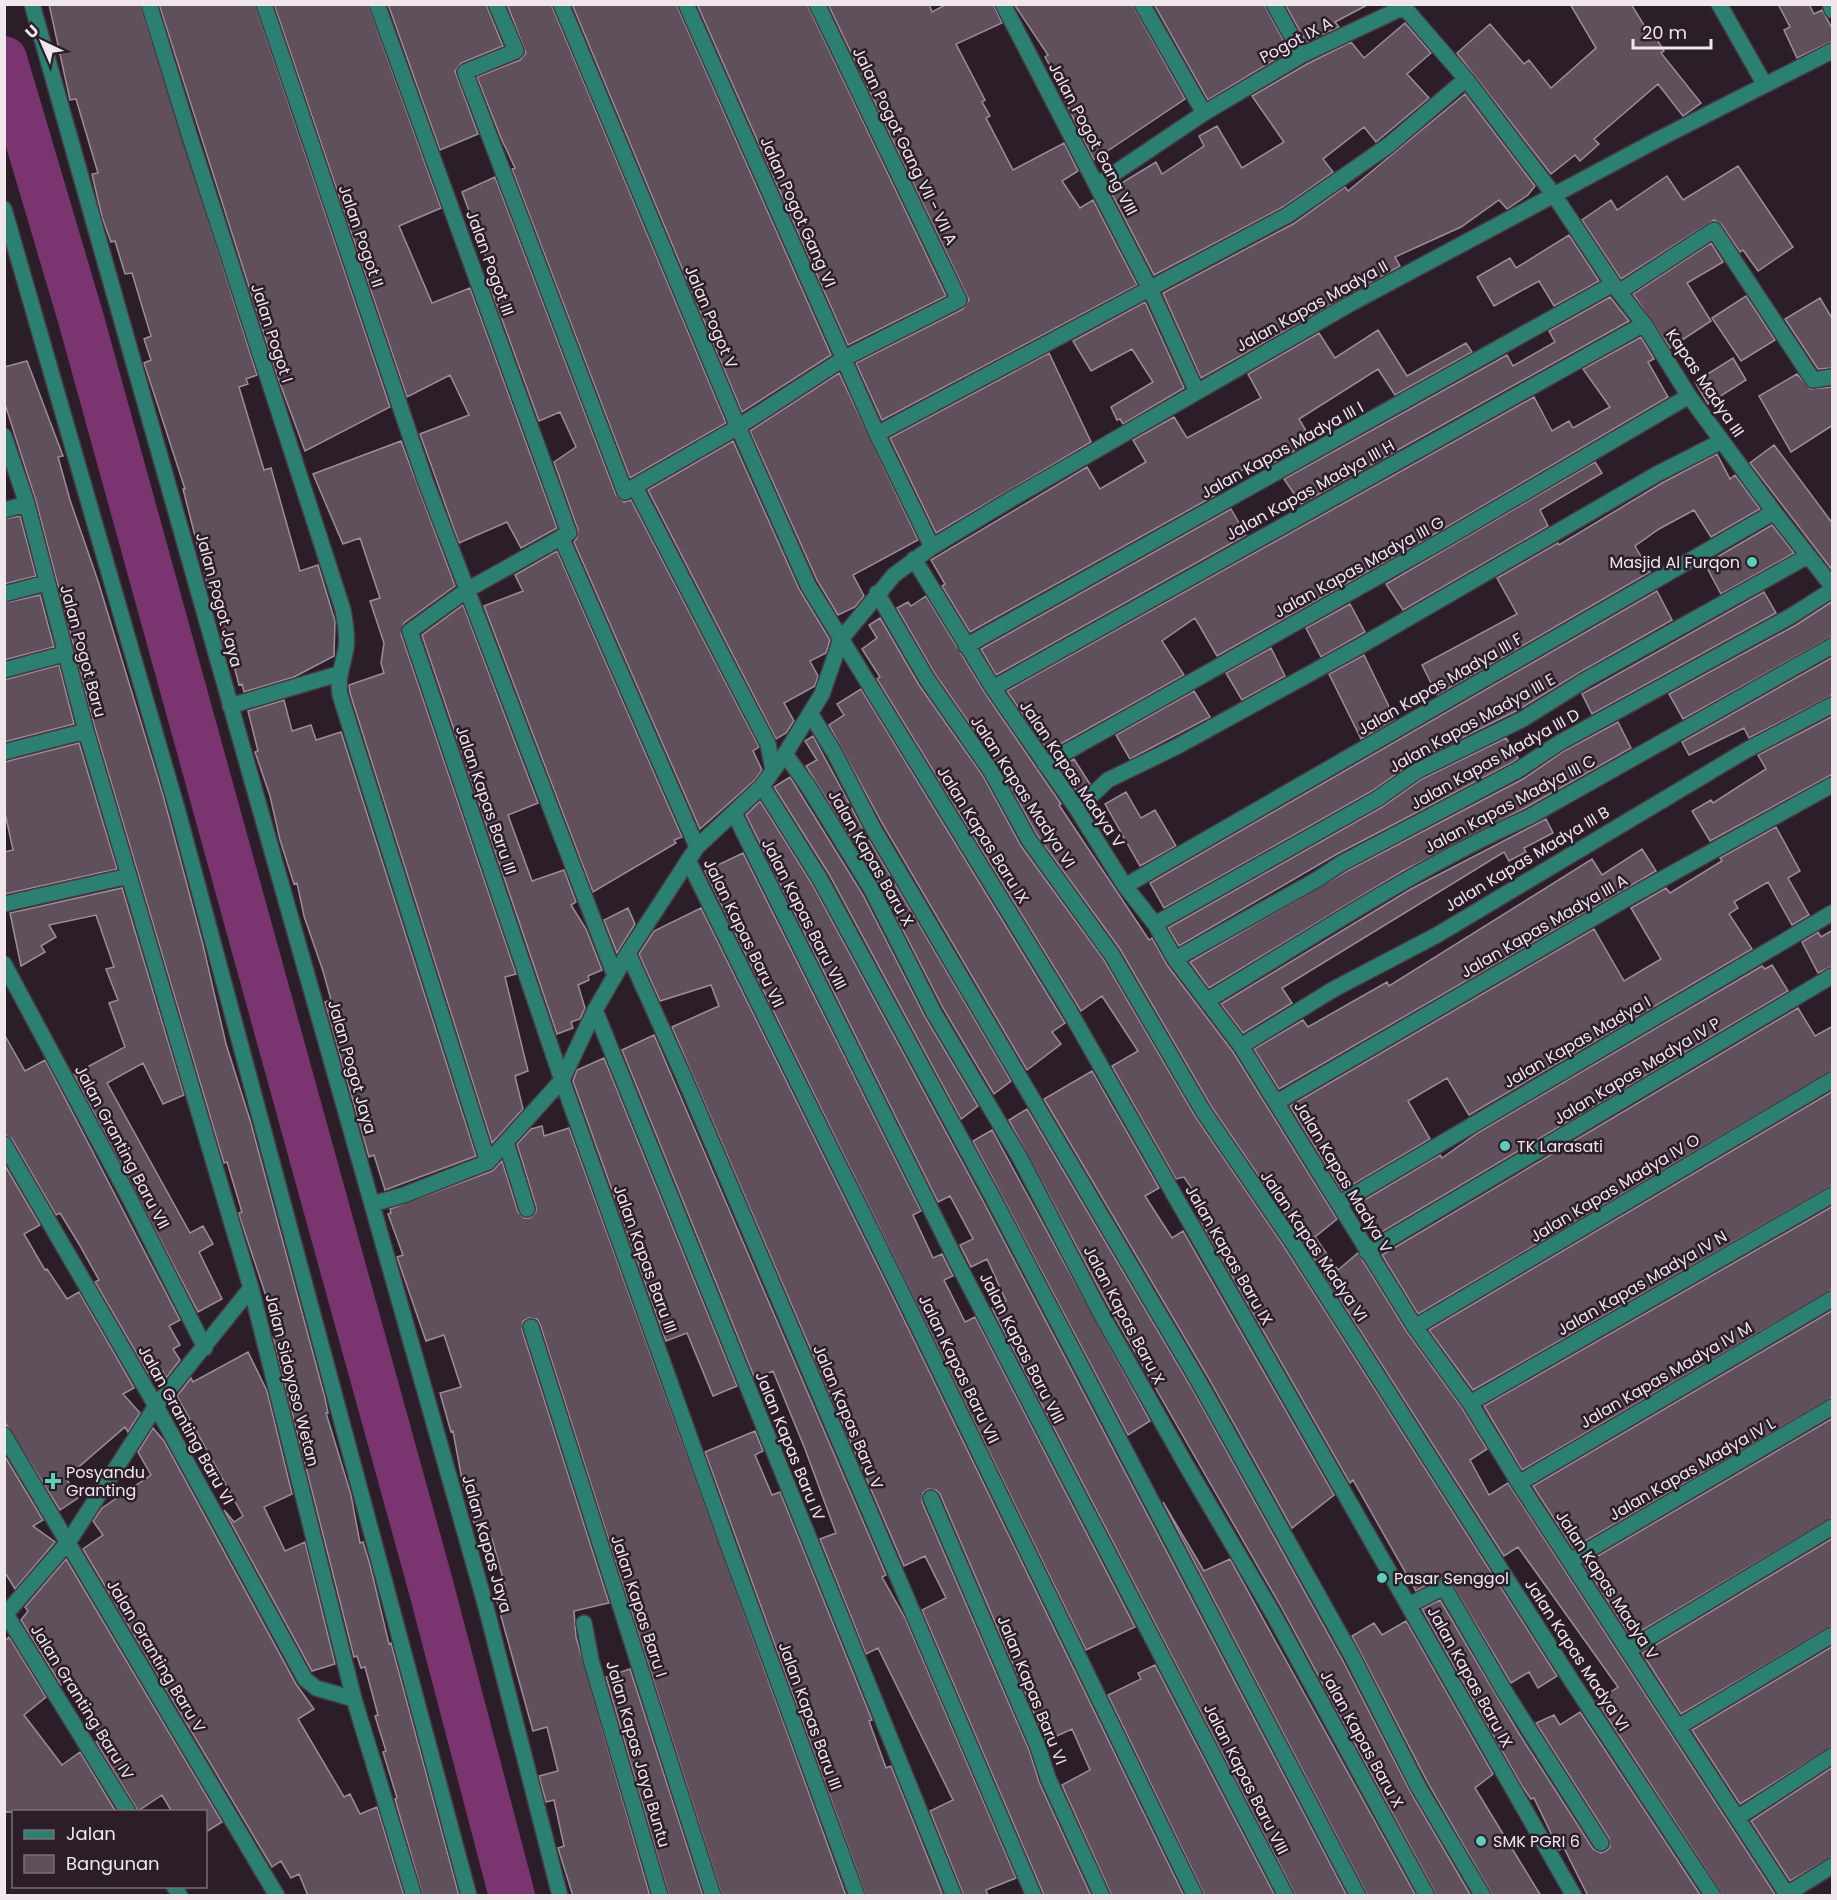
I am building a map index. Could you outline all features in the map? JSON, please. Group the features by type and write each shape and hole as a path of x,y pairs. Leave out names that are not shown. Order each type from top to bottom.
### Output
{"street":[{"name":"Jalan Pogot Jaya","path":"32,4 79,163 372,1204"},
{"name":"Jalan Pogot I","path":"149,4 343,610 346,649 338,674"},
{"name":"Jalan Pogot II","path":"264,4 425,480 615,976"},
{"name":"Jalan Pogot III","path":"377,4 565,535 692,854"},
{"path":"496,4 516,51 465,72 625,492 738,427 843,359"},
{"name":"Jalan Pogot V","path":"561,4 738,427 808,585 841,639"},
{"name":"Jalan Pogot Gang VI","path":"686,4 843,359 932,547"},
{"name":"Jalan Pogot Gang VII - VII A","path":"817,4 958,297 956,303 843,359"},
{"name":"Jalan Pogot Gang VIII","path":"1003,4 1151,291 1197,392"},
{"path":"1142,4 1204,113"},
{"path":"1274,4 1302,55"},
{"path":"1719,4 1765,85"},
{"path":"1830,4 1833,10"},
{"name":"Pogot IX A","path":"1097,185 1204,113 1302,55 1403,6 1466,79 1554,195"},
{"name":"Jalan Kapas Madya II","path":"488,1162 562,1080 595,1010 627,953 692,854 762,786 785,754 822,694 841,639 876,593 914,559 1350,304 1554,195 1833,51"},
{"path":"877,434 1151,291 1288,215 1389,145 1466,79"},
{"name":"Kapas Madya III","path":"1554,195 1616,288 1644,324 1689,396 1833,588"},
{"path":"4,209 178,812 468,1896"},
{"name":"Jalan Kapas Madya III I","path":"966,646 1616,288 1714,230 1814,380 1833,377"},
{"name":"Jalan Kapas Madya III H","path":"993,687 1644,324"},
{"name":"Jalan Kapas Madya III G","path":"1045,764 1445,539 1689,396"},
{"name":"Jalan Pogot Baru","path":"4,436 27,504 64,654 129,876"},
{"path":"1077,809 1108,780 1176,747 1362,645 1657,474 1722,441"},
{"path":"635,487 768,744 772,770"},
{"path":"4,510 27,504"},
{"name":"Jalan Kapas Madya III F","path":"1125,886 1774,512"},
{"path":"467,590 565,535"},
{"name":"Jalan Kapas Madya III E","path":"1155,924 1377,799 1417,771 1523,719 1587,679 1808,556"},
{"name":"Jalan Kapas Madya V","path":"914,559 966,646 1077,809 1125,886 1155,924 1175,959 1241,1046 1415,1327 1470,1403 1519,1483 1788,1895"},
{"path":"4,594 46,583"},
{"name":"Jalan Kapas Madya III D","path":"1175,959 1342,863 1518,770 1559,743 1791,616 1833,588"},
{"name":"Jalan Kapas Baru III","path":"467,590 410,631 562,1080 731,1553 857,1896"},
{"name":"Jalan Kapas Madya VI","path":"876,593 927,679 991,771 1029,840 1112,955 1203,1111 1293,1243 1573,1683 1713,1896"},
{"name":"Jalan Kapas Baru IX","path":"841,639 1066,1005 1574,1896"},
{"name":"Jalan Kapas Madya III C","path":"1208,1000 1392,888 1491,834 1530,817 1833,646"},
{"path":"4,670 64,654"},
{"path":"230,706 338,674 340,695 488,1162 404,1195 372,1204"},
{"name":"Jalan Kapas Madya III B","path":"1241,1046 1334,989 1437,935 1735,757 1833,705"},
{"path":"810,713 834,752 873,828 1199,1382 1276,1524 1352,1656 1419,1788 1483,1896"},
{"path":"4,752 86,731"},
{"name":"Jalan Kapas Baru X","path":"785,754 808,786 872,890 934,1013 1020,1158 1100,1312 1186,1466 1275,1617 1427,1896"},
{"name":"Jalan Kapas Madya III A","path":"1276,1102 1626,899 1833,785"},
{"path":"762,786 820,879 986,1185 1358,1896"},
{"name":"Jalan Kapas Baru VIII","path":"734,813 957,1262 1286,1896"},
{"name":"Jalan Kapas Baru VII","path":"692,854 1195,1896"},
{"path":"4,904 129,876"},
{"name":"Jalan Sidoyoso Wetan","path":"129,876 251,1288 354,1699 414,1896"},
{"name":"Jalan Kapas Madya I","path":"1340,1203 1833,913"},
{"name":"Jalan Kapas Baru V","path":"627,953 682,1075 1034,1896"},
{"name":"Jalan Granting Baru VII","path":"4,964 130,1199 205,1348"},
{"name":"Jalan Kapas Madya IV P","path":"1368,1252 1833,976"},
{"name":"Jalan Kapas Baru IV","path":"595,1010 954,1896"},
{"name":"Jalan Kapas Madya IV O","path":"1415,1327 1833,1080"},
{"path":"506,1142 527,1209"},
{"name":"Jalan Granting Baru VI","path":"4,1144 156,1406 305,1679 316,1688 354,1699"},
{"name":"Jalan Kapas Madya IV N","path":"1470,1403 1833,1195"},
{"name":"Jalan Kapas Jaya","path":"372,1204 486,1606 560,1896"},
{"path":"5,1614 69,1541 156,1406 251,1288"},
{"name":"Jalan Kapas Madya IV M","path":"1519,1483 1833,1299"},
{"name":"Jalan Kapas Baru I","path":"531,1327 712,1896"},
{"name":"Jalan Kapas Madya IV L","path":"1570,1561 1833,1407"},
{"name":"Jalan Granting Baru V","path":"4,1435 69,1541 277,1896"},
{"name":"Jalan Kapas Baru VI","path":"931,1498 1038,1747 1048,1778 1102,1896"},
{"path":"1628,1650 1833,1527"},
{"path":"1409,1605 1444,1587 1504,1692 1601,1843"},
{"name":"Jalan Granting Baru IV","path":"5,1614 127,1810"},
{"name":"Jalan Kapas Jaya Buntu","path":"584,1623 591,1660 660,1896"},
{"path":"1678,1727 1833,1635"},
{"path":"1737,1818 1833,1756"},
{"path":"1788,1895 1833,1866"}],"building":[{"path":"49,4 140,4 257,375 246,379 248,384 239,387 264,470 271,468 300,571 318,565 335,621 334,656 294,677 244,692 242,684 239,685 231,654 226,655 221,633 224,633 211,586 208,587 183,489 185,489 144,363 151,360 144,339 151,336 132,273 125,274 115,241 111,242 102,217 92,174 98,173 76,99 70,100"},
{"path":"159,4 255,4 390,407 305,451 278,378"},
{"path":"274,4 368,4 441,208 399,226 432,303 470,288 557,528 521,548 507,522 459,543 420,434 469,415 450,375 407,397"},
{"path":"388,4 486,4 503,46 461,63 455,71 478,134 440,150"},
{"path":"507,4 551,4 726,423 630,478 512,169 515,168 477,77 520,60 526,53"},
{"path":"572,4 676,4 831,355 742,412"},
{"path":"697,4 807,4 946,296 848,345"},
{"path":"828,4 929,4 932,12 947,4 993,4 1002,23 956,44 985,100 982,102 990,116 986,118 1013,170 1064,143 1078,171 1062,181 1080,208 1093,200 1137,285 882,420 856,363 963,309 969,300"},
{"path":"1014,4 1132,4 1185,99 1094,160 1058,87 1061,86 1045,57 1048,55"},
{"path":"1154,4 1264,4 1289,51 1208,100"},
{"path":"1285,4 1369,4 1335,22 1339,27 1306,42"},
{"path":"1570,4 1631,4 1650,35 1653,33 1664,51 1661,53 1701,103 1683,116 1658,84 1594,139 1599,144 1580,161 1575,155 1551,174 1457,53 1490,24 1524,64 1529,60 1551,88 1596,48"},
{"path":"1778,4 1809,4 1814,14 1822,10 1833,30 1833,41 1797,58 1784,30 1790,27"},
{"path":"1405,23 1431,53 1407,74 1429,98 1376,142 1364,127 1323,159 1333,172 1283,207 1154,275 1110,190 1156,162 1162,174 1204,146 1199,136 1217,126 1242,168 1284,142 1252,96 1351,42 1364,58"},
{"path":"1465,94 1535,186 1528,195 1507,209 1499,200 1461,227 1395,257 1400,266 1201,378 1163,293 1293,224 1345,187 1348,191"},
{"path":"1738,166 1793,247 1758,271 1743,250 1740,252 1722,225 1714,220 1621,279 1582,220 1611,200 1617,210 1667,176 1683,200"},
{"path":"495,177 616,495 624,502 631,500 759,747 753,751 762,770 755,780 700,829 574,542 578,530 554,462 576,447 560,412 539,421 488,281 494,279 462,192"},
{"path":"1569,235 1599,281 1554,306 1539,281 1494,306 1477,277 1510,258 1516,268"},
{"path":"1711,243 1723,262 1687,283 1711,321 1670,348 1633,294"},
{"path":"1746,296 1775,340 1741,361 1712,318"},
{"path":"1610,297 1629,321 1301,504 1284,479 1507,355 1513,366 1555,342 1549,331"},
{"path":"1820,298 1833,320 1833,368 1818,369 1785,319"},
{"path":"1145,302 1184,388 1123,424 1120,419 1117,420 1111,407 1153,382 1132,349 1091,371 1073,341"},
{"path":"1378,330 1407,376 1466,343 1472,352 1395,395 1378,369 1299,419 1312,441 1273,463 1269,456 1216,484 1221,492 970,632 942,586 945,584 931,560 1087,467 1100,489 1146,462 1133,440 1174,417 1187,438 1261,398 1248,374 1319,333 1335,358"},
{"path":"1641,337 1654,359 1648,362 1668,397 1440,531 1217,656 1195,618 1162,641 1184,675 1048,751 1007,691 1534,397 1552,431 1569,421 1573,428 1610,407 1583,369"},
{"path":"1049,353 1091,442 936,533 890,438"},
{"path":"1733,358 1746,380 1708,404 1695,382"},
{"path":"27,361 63,456 58,457 70,500 98,581 163,795 203,945 226,1044 250,1120 325,1398 328,1413 326,1413 351,1495 360,1543 363,1542 370,1565 389,1644 391,1643 459,1896 423,1896 383,1752 386,1751 375,1716 378,1715 365,1667 361,1668 357,1656 354,1657 273,1337 279,1335 240,1218 239,1213 242,1212 227,1162 224,1163 95,728 36,501 4,401 4,367"},
{"path":"839,373 918,540 853,575 864,596 855,607 838,615 817,580 750,431"},
{"path":"1797,374 1810,389 1833,387 1833,425 1791,452 1759,396"},
{"path":"401,441 455,586 404,623 401,634 516,974 505,977 528,1071 515,1076 523,1109 492,1143 350,693 349,685 384,673 381,663 384,643 370,601 380,598 360,538 343,544 313,474"},
{"path":"733,441 799,589 830,640 826,653 810,661 818,676 815,686 784,703 794,721 786,733 776,739 648,490"},
{"path":"1774,445 1833,524 1833,571 1750,463"},
{"path":"1717,454 1730,479 1735,475 1760,509 1711,537 1694,510 1659,529 1635,546 1650,572 1437,695 1422,665 1517,614 1497,578"},
{"path":"1595,462 1602,473 1540,510 1548,526 1403,610 1386,584"},
{"path":"1231,509 1246,535 996,675 981,649"},
{"path":"20,516 36,576 4,584 4,519"},
{"name":"Masjid Al Furqon","path":"1772,525 1794,553 1721,594 1705,564"},
{"path":"557,551 682,837 674,840 676,843 593,892 484,606 523,591 515,575"},
{"path":"1657,591 1672,620 1518,710 1413,762 1372,791 1164,908 1150,883"},
{"path":"1764,592 1776,613 1592,714 1582,694"},
{"path":"40,595 54,647 4,660 4,603"},
{"path":"926,596 985,693 1061,804 1059,805 1149,940 1152,938 1167,965 1233,1052 1337,1219 1315,1237 1338,1270 1358,1253 1407,1332 1462,1408 1487,1449 1470,1460 1489,1495 1508,1483 1776,1896 1723,1896 1597,1701 1618,1687 1518,1547 1504,1556 1301,1238 1211,1106 1120,949 1037,835 999,766 935,674 897,608 908,602 911,606"},
{"path":"1833,601 1833,636 1683,719 1669,694 1796,625"},
{"path":"1350,604 1365,632 1321,657 1306,628"},
{"path":"463,605 538,803 508,815 532,881 564,870 576,902 571,905 586,929 602,970 588,976 589,980 578,985 585,1008 580,1019 571,1022 573,1028 557,1034 422,635"},
{"path":"880,618 919,685 983,776 1021,846 1104,960 1195,1116 1285,1248 1557,1676 1538,1688 1529,1672 1511,1683 1449,1579 1440,1578 1416,1591 1353,1480 1350,1483 1200,1220 1209,1214 1184,1177 1176,1179 1112,1066 1138,1051 1102,996 1081,1011 877,679 880,677 862,649 877,638 869,625"},
{"path":"1271,648 1285,676 1242,700 1226,673"},
{"path":"1364,655 1395,719 1361,739 1329,674"},
{"path":"1833,657 1833,695 1749,738 1744,728 1689,755 1682,742"},
{"path":"59,665 74,724 4,742 4,680"},
{"path":"861,689 1065,1023 1052,1032 1061,1044 1027,1070 882,823 829,725 844,715 837,704"},
{"path":"1194,691 1210,717 1130,759 1116,735"},
{"path":"284,700 292,731 311,725 316,740 341,732 476,1156 385,1190 374,1155 369,1157 325,1002 331,1000 323,971 304,916 297,883 294,884 280,840 270,796 255,752 258,751 248,711"},
{"path":"1833,716 1833,774 1710,841 1692,811 1711,800 1713,803 1766,769 1758,755"},
{"path":"1618,722 1631,748 1525,808 1401,872 1209,988 1190,962 1347,871 1523,779 1564,751"},
{"path":"813,736 865,833 1011,1081 994,1094 943,1008 880,885 806,766 817,760 805,741"},
{"path":"1506,738 1518,758 1513,762 1337,854 1179,946 1168,928 1382,807 1422,779"},
{"path":"79,743 117,869 5,894 4,852 13,850 4,808 4,762"},
{"path":"1074,759 1090,784 1078,793 1060,767"},
{"path":"790,777 863,895 925,1017 978,1106 961,1119 829,874 774,787"},
{"path":"1126,792 1141,818 1155,810 1176,846 1140,866 1105,804"},
{"path":"760,801 812,884 983,1201 1347,1896 1296,1896 992,1308 1006,1301 987,1259 971,1267 960,1245 973,1239 950,1196 938,1202 746,815"},
{"path":"1546,819 1553,833 1524,848 1526,852 1509,861 1504,852 1282,988 1292,1003 1243,1033 1221,1004 1411,889"},
{"path":"1776,827 1800,871 1788,878 1809,915 1792,925 1768,882 1734,902 1738,908 1729,914 1752,949 1469,1115 1447,1078 1408,1101 1430,1139 1342,1191 1290,1106 1594,929 1624,981 1661,959 1631,908 1666,888 1670,893 1722,861 1720,858"},
{"path":"1642,849 1656,871 1279,1089 1254,1049 1303,1020 1308,1027 1387,982 1389,986 1592,859 1602,875"},
{"path":"743,853 921,1211 913,1215 933,1258 942,1254 953,1276 944,1280 965,1322 975,1317 1135,1627 1086,1650 705,871"},
{"path":"122,888 184,1095 163,1104 143,1063 107,1083 190,1233 203,1226 213,1244 199,1252 222,1299 198,1312 74,1074 125,1047 109,1003 118,1000 106,969 114,967 96,915 49,925 56,937 41,946 45,952 21,966 10,913"},
{"path":"628,908 635,924 617,953 604,920"},
{"path":"701,908 1184,1896 1112,1896 1062,1785 1090,1770 1072,1729 1046,1741 940,1494 936,1490 928,1489 923,1493 922,1502 1029,1750 1039,1782 1091,1896 1044,1895 922,1610 946,1598 925,1556 904,1566 672,1027 719,1006 711,985 660,1001 639,954 654,931"},
{"path":"1833,930 1833,966 1818,973 1802,942 1818,932 1821,937"},
{"path":"1772,965 1788,991 1375,1236 1356,1205 1440,1155 1442,1158 1479,1132 1762,966 1765,969"},
{"path":"1798,1008 1815,1036 1833,1026 1833,1070 1418,1314 1382,1255"},
{"path":"4,1034 25,1071 45,1060 180,1320 169,1326 180,1345 173,1349 180,1360 166,1378 163,1371 151,1378 95,1282 99,1280 79,1244 60,1213 56,1215 12,1139 4,1134"},
{"path":"654,1035 886,1575 882,1577 905,1618 1016,1878 986,1890 988,1896 964,1896 930,1811 953,1800 878,1648 866,1654 820,1539 836,1533 805,1449 773,1371 755,1379 622,1050"},
{"path":"604,1058 737,1386 713,1396 687,1333 666,1341 573,1081 577,1070"},
{"path":"1092,1071 1159,1188 1145,1196 1172,1238 1183,1231 1334,1495 1292,1528 1208,1377 1044,1099"},
{"path":"1833,1091 1833,1185 1473,1390 1429,1330"},
{"path":"1027,1109 1191,1387 1343,1661 1411,1793 1471,1896 1437,1896 1284,1612 1109,1307 1009,1120"},
{"path":"542,1126 544,1136 569,1128 846,1896 722,1896 540,1324 537,1319 529,1318 523,1321 522,1330 609,1603 574,1611 576,1637 650,1896 573,1896 558,1848 564,1846 554,1800 546,1802 539,1776 558,1771 547,1727 533,1731 497,1602 504,1600 502,1586 505,1586 492,1539 482,1541 477,1522 474,1523 462,1480 453,1431 451,1432 440,1393 461,1387 444,1335 426,1341 397,1257 403,1255 388,1214 391,1213 390,1209 492,1171 502,1161 518,1212 524,1218 530,1218 536,1212 536,1206 517,1144 531,1129"},
{"path":"992,1130 1150,1421 1128,1435 973,1141"},
{"path":"4,1164 40,1225 24,1234 45,1270 47,1269 67,1299 79,1292 134,1388 123,1394 140,1413 128,1432 125,1427 66,1478 78,1498 60,1510 4,1421"},
{"path":"1833,1206 1833,1289 1522,1470 1484,1406"},
{"path":"1833,1310 1833,1397 1573,1548 1533,1486"},
{"path":"248,1352 267,1391 292,1494 264,1507 285,1551 305,1542 335,1664 312,1671 224,1510 234,1522 243,1516 177,1396 191,1378 193,1382"},
{"path":"1833,1418 1833,1517 1631,1637 1584,1564"},
{"path":"153,1428 164,1441 296,1684 314,1709 298,1719 344,1797 350,1794 360,1814 377,1807 404,1896 308,1896 299,1874 291,1878 281,1861 272,1867 83,1549 103,1535 93,1521 102,1508 151,1475 138,1452"},
{"path":"755,1431 763,1451 755,1455 772,1495 780,1492 872,1720 869,1721 886,1768 891,1766 943,1896 866,1896 705,1452"},
{"path":"4,1455 43,1520 33,1526 55,1542 15,1589 4,1571"},
{"path":"1163,1502 1204,1571 1230,1559 1416,1896 1368,1896"},
{"path":"1833,1538 1833,1625 1681,1714 1642,1653"},
{"path":"66,1559 222,1822 207,1831 207,1810 171,1810 162,1795 137,1810 96,1742 102,1738 66,1682 61,1685 21,1620 28,1611 25,1607"},
{"path":"1440,1600 1518,1732 1593,1849 1601,1853 1606,1851 1610,1847 1609,1838 1536,1723 1554,1715 1560,1725 1580,1712 1701,1896 1588,1896 1564,1848 1559,1850 1534,1798 1531,1799 1522,1786 1422,1609"},
{"path":"1406,1621 1493,1774 1475,1788 1541,1896 1493,1896 1428,1783 1352,1636 1374,1623 1382,1635"},
{"path":"9,1637 46,1697 24,1715 62,1765 80,1752 115,1810 12,1810 12,1812 4,1812 4,1642"},
{"path":"1833,1646 1833,1746 1740,1804 1692,1730"},
{"path":"1155,1665 1275,1896 1205,1896 1108,1695 1141,1679 1138,1673"},
{"path":"630,1669 703,1896 669,1896 606,1677"},
{"path":"1833,1767 1833,1856 1790,1881 1751,1821"}],"waterway":[{"path":"4,59 81,319 431,1587 512,1896"}],"place":[{"name":"Masjid Al Furqon","path":"1752,562"},
{"name":"TK Larasati","path":"1505,1146"},
{"name":"Posyandu Granting","path":"53,1481"},
{"name":"Pasar Senggol","path":"1382,1578"},
{"name":"SMK PGRI 6","path":"1481,1841"}]}
